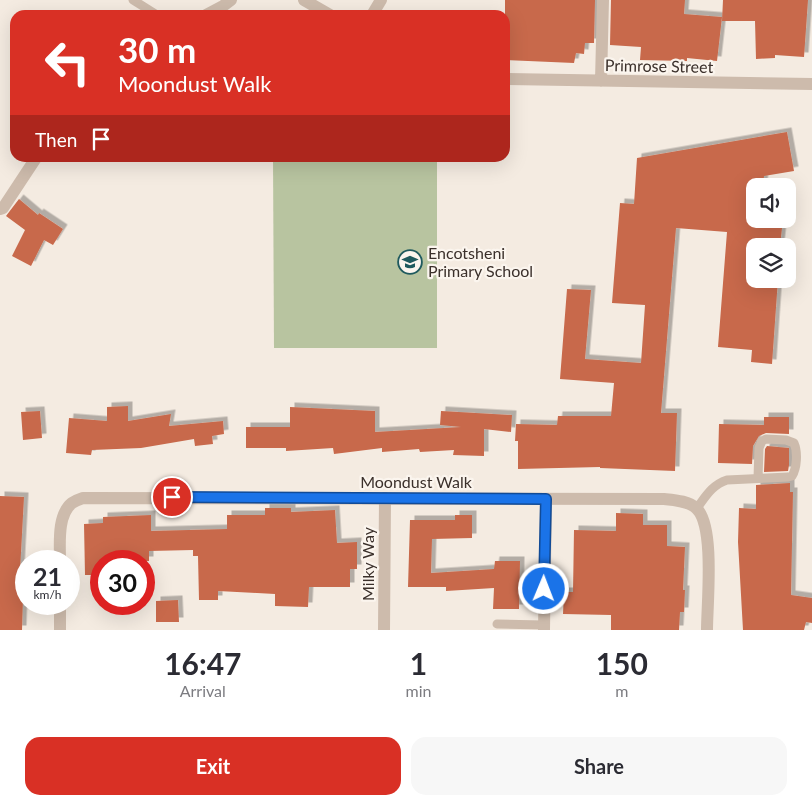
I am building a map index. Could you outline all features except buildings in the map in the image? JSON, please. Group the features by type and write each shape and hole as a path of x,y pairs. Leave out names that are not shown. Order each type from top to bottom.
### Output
{"street":[{"path":"215,10 231,0"},
{"path":"304,0 321,10"},
{"path":"601,81 603,0"},
{"name":"Primrose Street","path":"510,79 812,84"},
{"path":"0,209 3,208 16,190 34,162"},
{"name":"Moondust Walk","path":"60,550 63,516 71,504 83,498 664,499 682,502 697,508"},
{"name":"Milky Way","path":"384,630 385,498"},
{"path":"544,627 546,499"},
{"path":"697,508 706,525 708,550 707,630"},
{"path":"60,615 60,630"}],"lane":[{"path":"132,0 149,10"},
{"path":"697,508 710,490 718,483 727,480 792,476 796,465 796,448 794,443 786,440 766,439 762,441 759,448 758,478"},
{"path":"497,624 544,627"}],"green space":[{"path":"273,162 437,162 437,348 274,348"}],"place":[{"name":"Encotsheni Primary School","path":"410,262"}],"route":[{"path":"172,497 546,499 544,589"}]}
